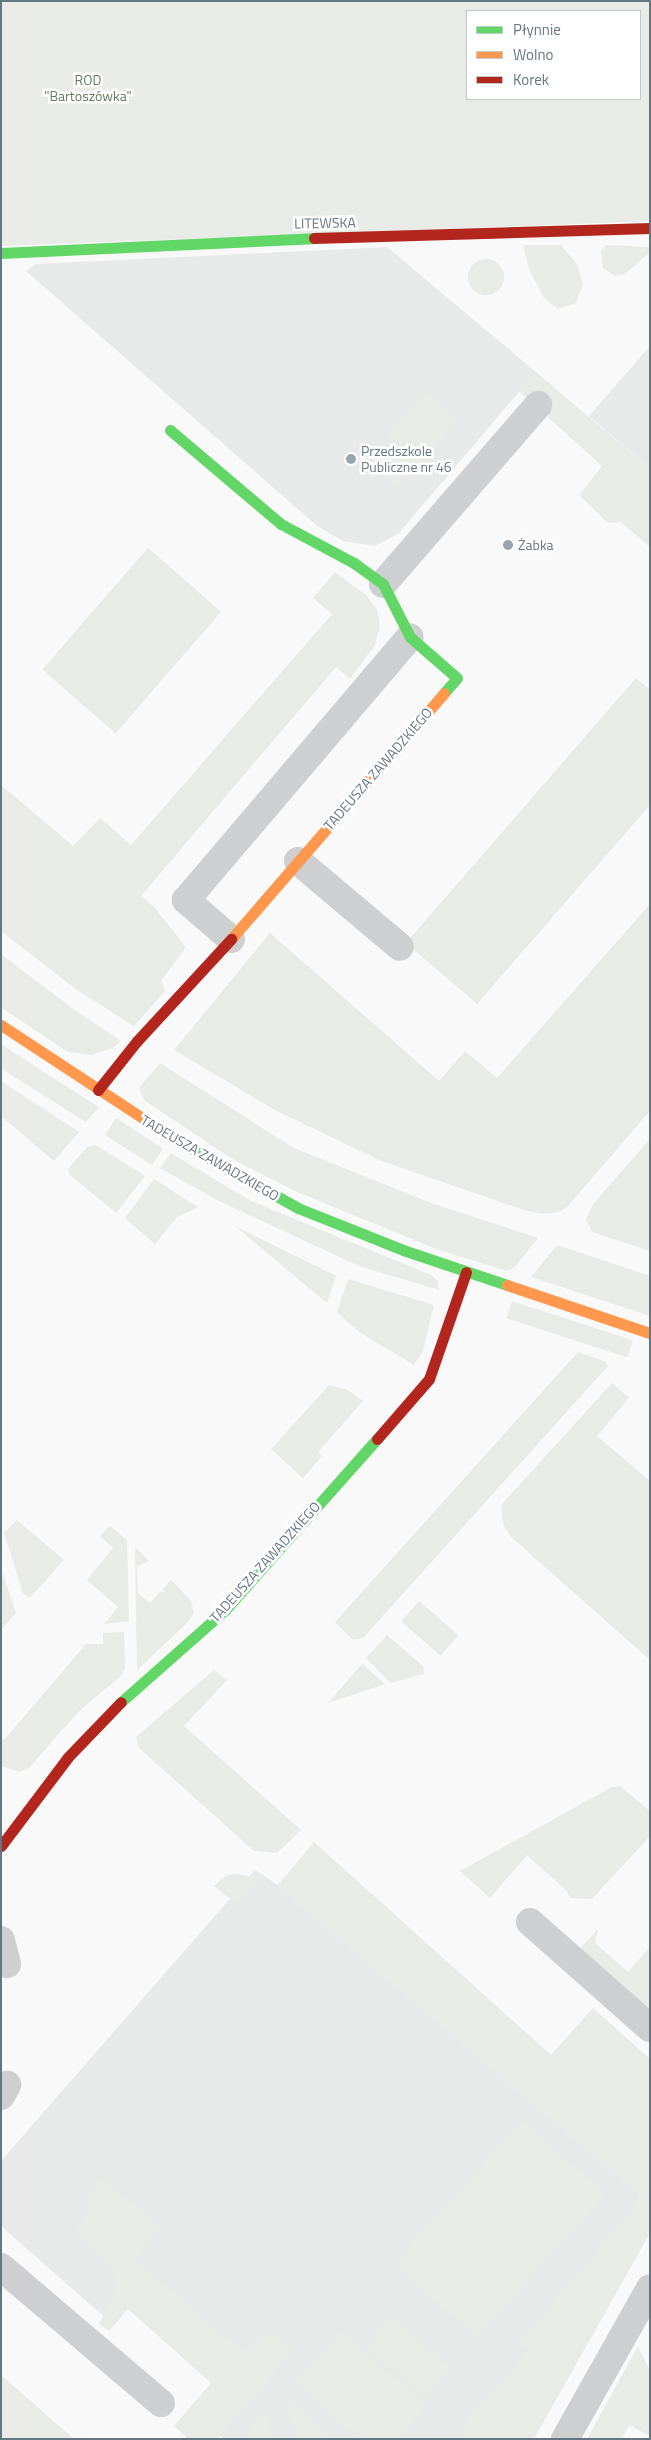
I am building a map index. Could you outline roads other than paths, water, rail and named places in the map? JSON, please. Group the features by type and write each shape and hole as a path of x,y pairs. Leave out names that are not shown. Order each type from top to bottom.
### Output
{"street":[{"name":"LITEWSKA","path":"1,253 285,239 481,236 650,228"},
{"path":"383,584 538,405"},
{"path":"170,430 281,524 354,563 383,584 410,637 186,900 231,940"},
{"name":"TADEUSZA ZAWADZKIEGO","path":"98,1090 137,1041 231,940 457,678 410,637"},
{"path":"298,861 400,947"},
{"name":"TADEUSZA ZAWADZKIEGO","path":"1,1025 98,1090 265,1192 372,1239 650,1333"},
{"name":"TADEUSZA ZAWADZKIEGO","path":"1,1846 31,1802 68,1757 118,1705 225,1610 418,1393 429,1379 444,1346 466,1272"},
{"path":"530,1922 650,2028"},
{"path":"1,2267 162,2403"},
{"path":"564,2439 650,2288"}],"place":[{"name":"Przedszkole Publiczne nr 46","path":"351,459"},
{"name":"Żabka","path":"508,545"}],"park label":[{"name":"ROD \"Bartoszówka\"","path":"88,88"}]}
